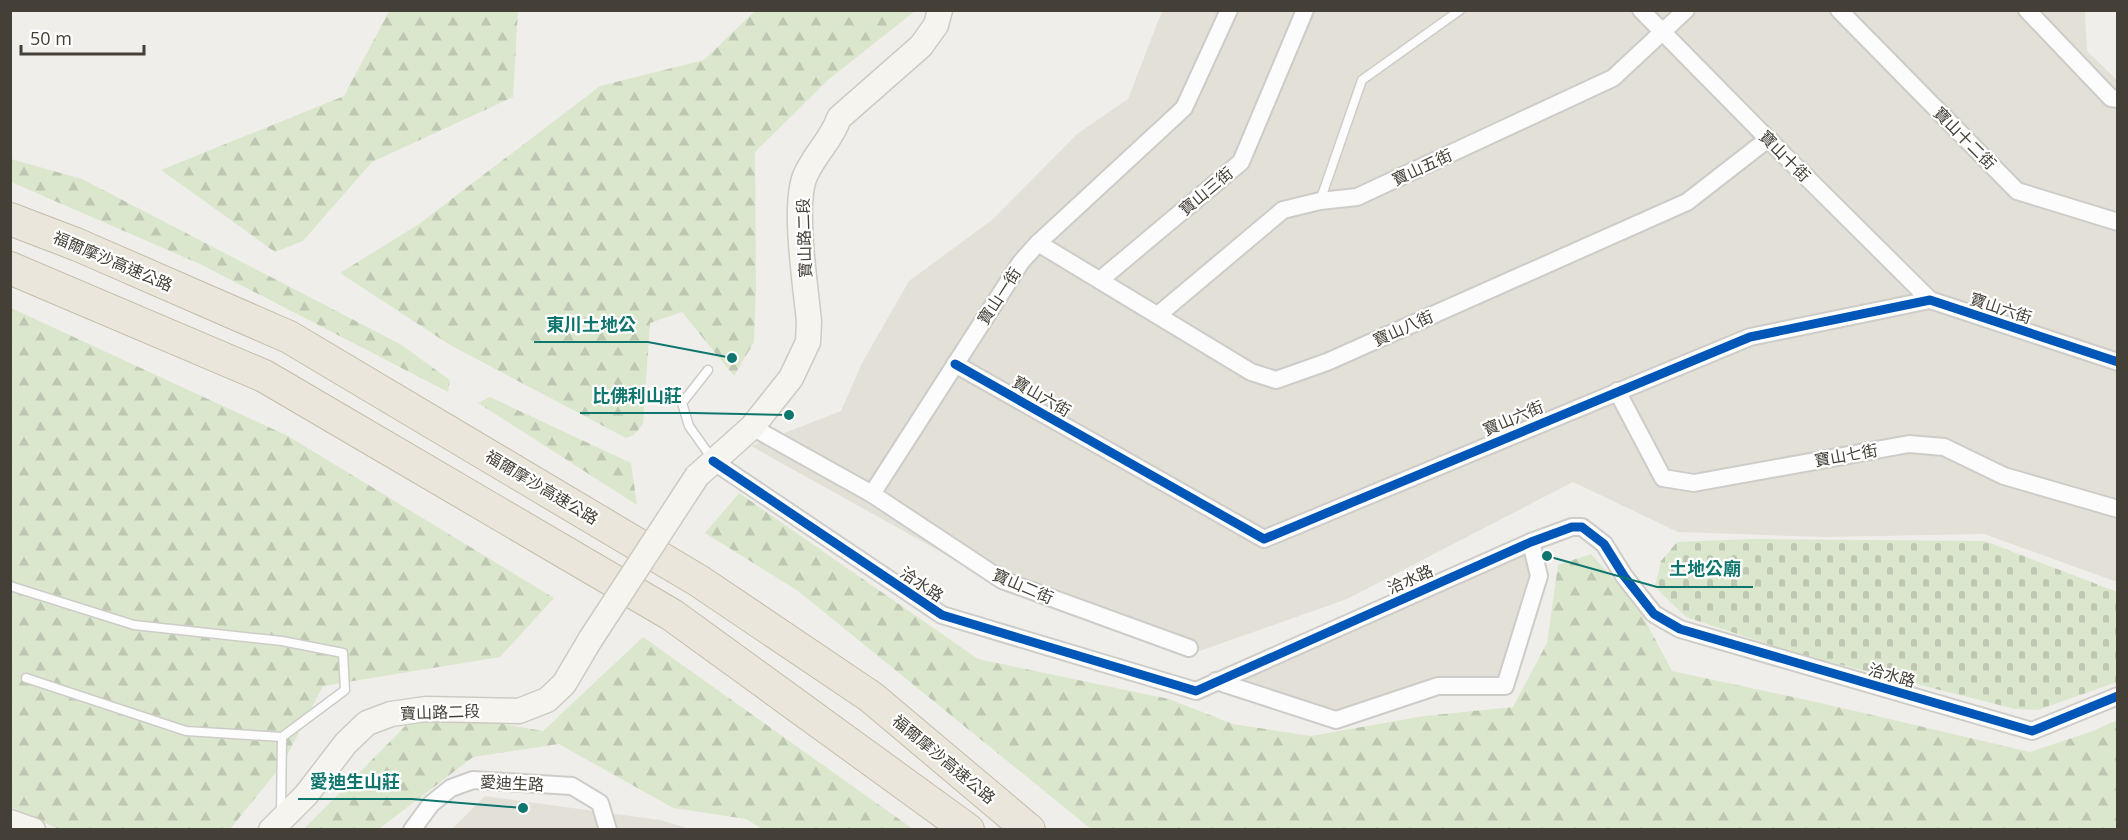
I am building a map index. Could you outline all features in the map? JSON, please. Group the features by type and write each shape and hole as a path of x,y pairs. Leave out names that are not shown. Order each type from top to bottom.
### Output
{"highway":[{"name":"福爾摩沙高速公路","path":"10,219 88,250 289,337 699,581 871,697 1029,830"},
{"path":"10,268 264,376 672,615 968,830"}],"street":[{"name":"寶山路二段","path":"276,825 306,795 346,743 367,723 391,714 426,710 519,711 547,700 564,684 590,640 705,468 752,427 791,378 808,342 800,202 805,175 836,128 839,118 921,46 936,25 940,10"},
{"name":"寶山一街","path":"872,494 1021,262 1038,243 1184,108 1229,10"},
{"name":"寶山三街","path":"1100,280 1241,162 1305,10"},
{"name":"寶山十街","path":"1641,10 1767,139 1930,300"},
{"name":"寶山五街","path":"1158,315 1283,210 1320,201 1356,197 1613,78 1686,10"},
{"name":"寶山十二街","path":"1839,10 2017,191 2118,222"},
{"path":"2027,10 2111,98 2118,99"},
{"name":"寶山八街","path":"1038,243 1251,372 1276,380 1327,362 1687,202 1767,139"},
{"name":"寶山六街","path":"955,364 1264,539 1750,337 1930,300 2118,362"},
{"name":"寶山七街","path":"1617,391 1663,478 1694,483 1909,444 1944,447 2004,476 2118,509"},
{"path":"752,427 872,494"},
{"name":"洽水路","path":"705,468 942,615 1196,691 1532,542 1572,527 1582,527 1604,544 1624,576 1654,614 1680,629 2032,731 2118,696"},
{"name":"寶山二街","path":"872,494 1002,580 1189,648"},
{"path":"1216,681 1336,720 1438,686 1505,686 1539,576 1532,542"},
{"name":"愛迪生路","path":"411,830 431,804 451,788 473,780 572,786 600,803 608,830"},
{"path":"10,822 33,830"}],"lane":[{"path":"1320,201 1362,80 1460,10"},
{"path":"705,468 682,403 708,370"},
{"path":"10,586 134,626 282,641 343,653 345,690 282,737 186,731 26,678"},
{"path":"276,825 282,737"}],"shaded area":[{"path":"1162,11 2085,11 2087,51 2117,80 2117,582 1984,534 1824,537 1678,532 1573,482 1347,599 1191,654 1004,587 751,446 841,411 862,363 909,281 992,220 1077,134 1128,99"},
{"path":"1521,545 1532,576 1497,680 1334,714 1231,680"},
{"path":"485,796 660,820 690,829 451,830"}],"green space":[{"path":"389,11 518,11 513,97 372,162 303,241 275,252 161,170 344,96"},
{"path":"755,11 915,11 828,80 755,152 754,342 734,376 682,312 650,323 643,424 634,435 626,438 450,345 340,273 419,224 600,86 704,60"},
{"path":"11,159 82,179 400,344 450,380 448,392 200,264 11,182"},
{"path":"11,308 288,436 554,598 500,657 323,686 282,765 230,829 58,829 11,807"},
{"path":"490,397 631,463 637,505 478,403"},
{"path":"739,493 978,659 1169,699 1233,724 1311,736 1424,716 1513,707 1547,643 1558,565 1591,554 1637,605 1672,671 2030,752 2093,731 2117,720 2117,829 1091,829 798,591 705,533"},
{"path":"1750,539 1985,541 2117,592 2117,682 2038,710 2015,709 1798,654 1686,617 1655,587 1661,561 1677,542"},
{"path":"643,637 913,829 762,829 746,819 673,808 559,744 473,757 379,829 303,830 421,710 543,731"}],"cycle path":[{"path":"955,364 1264,539 1750,337 1930,300 2118,362"},
{"path":"713,461 942,615 1196,691 1531,542 1572,527 1582,527 1604,544 1624,576 1654,614 1680,629 2032,731 2118,696"}],"place":[{"name":"東川土地公","path":"732,358"},
{"name":"比佛利山莊","path":"789,415"},
{"name":"土地公廟","path":"1547,556"},
{"name":"愛迪生山莊","path":"523,808"}]}
